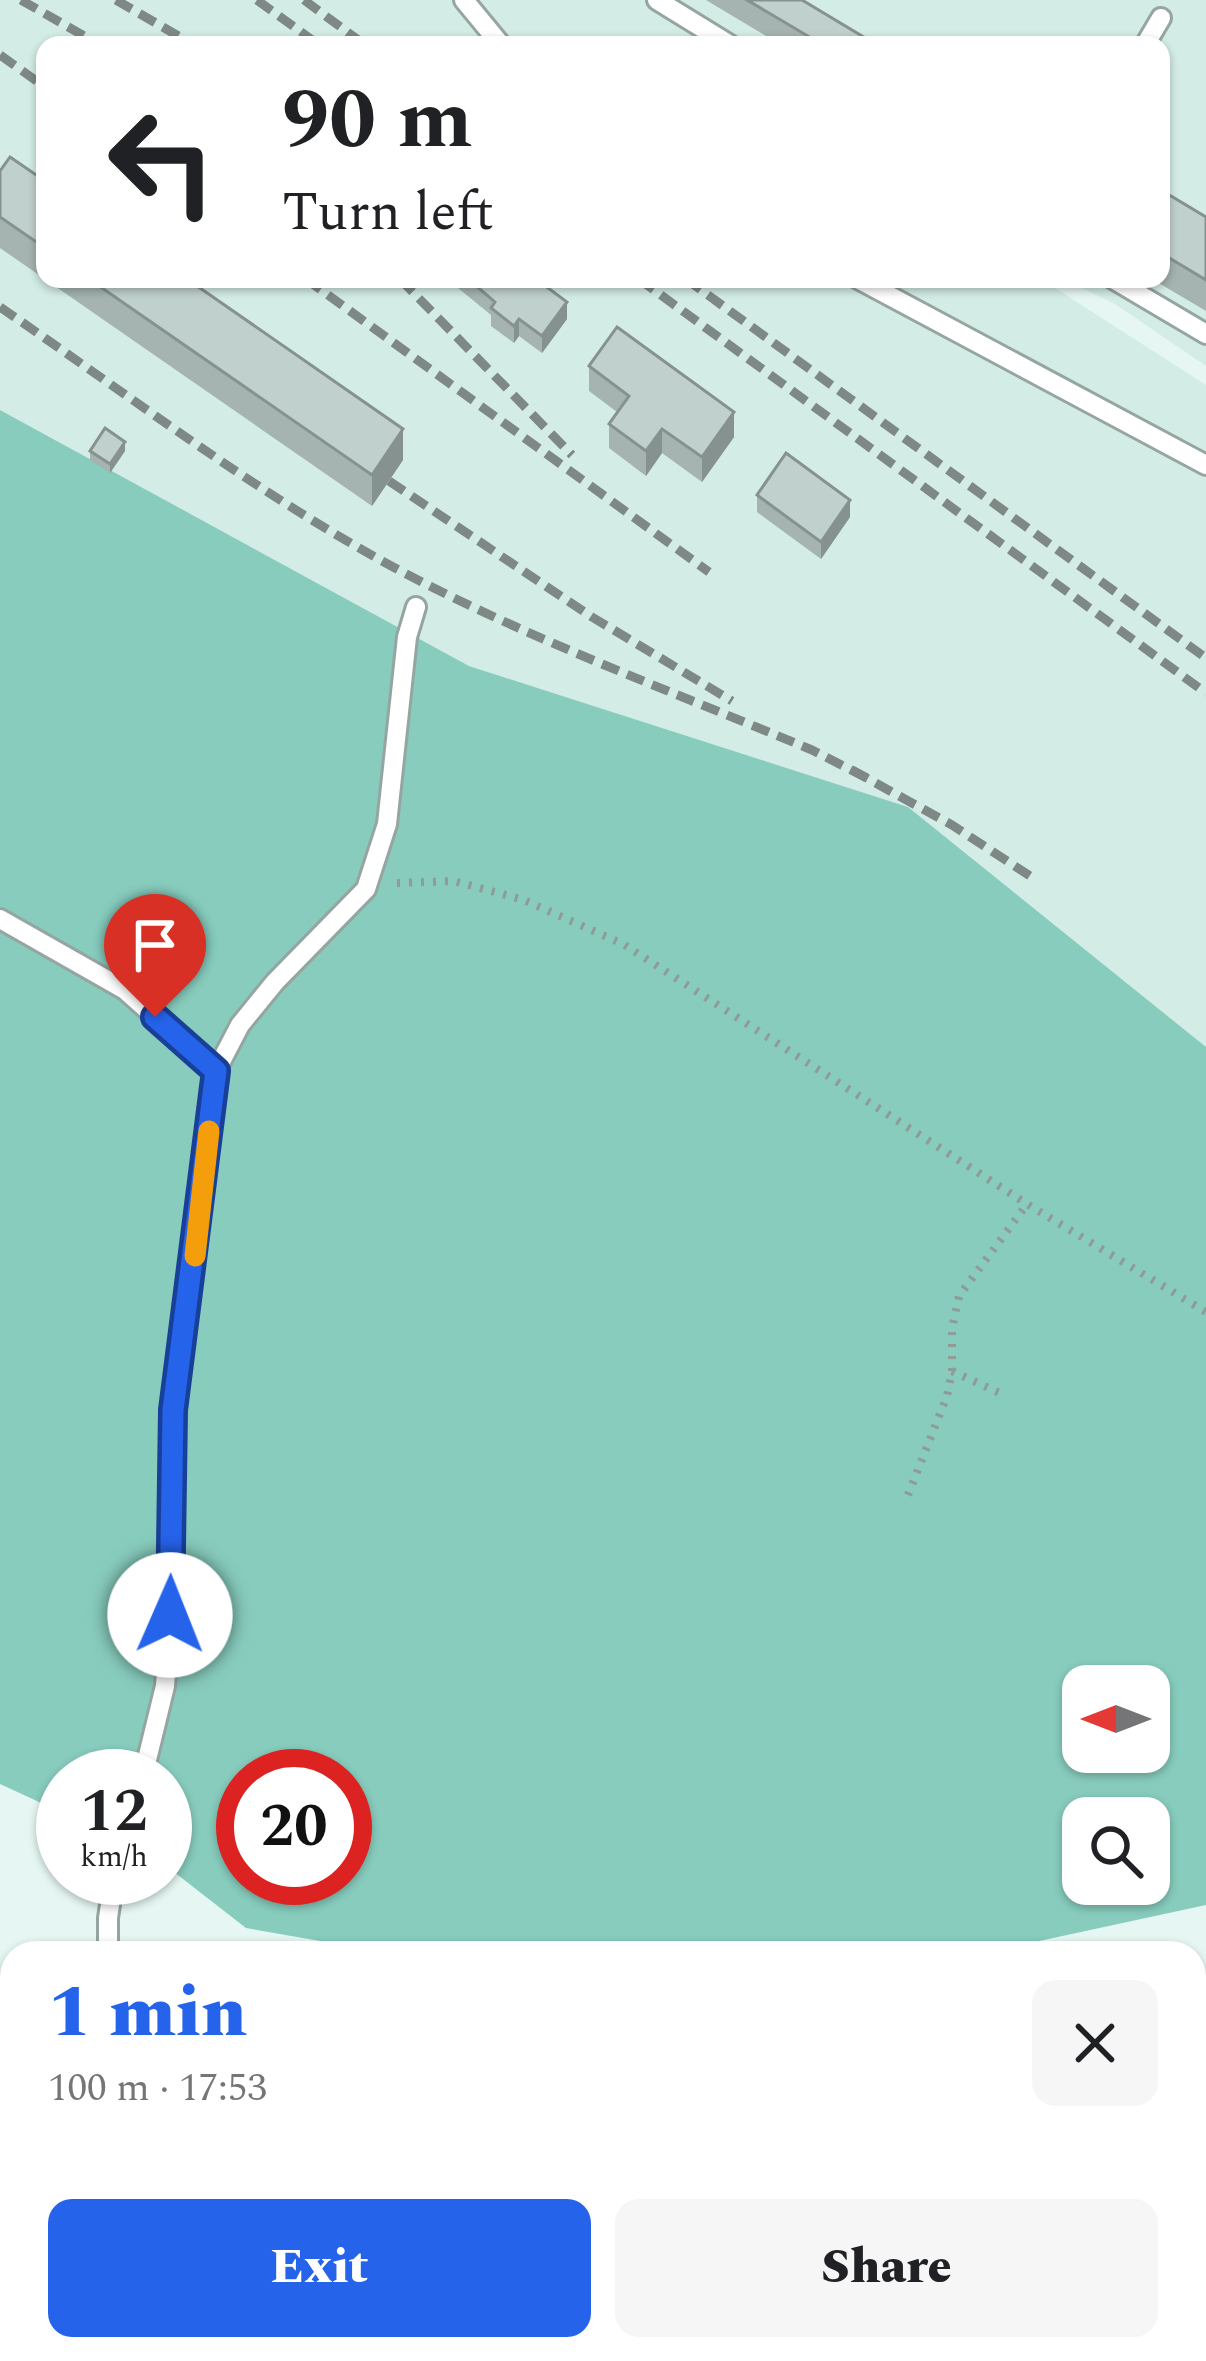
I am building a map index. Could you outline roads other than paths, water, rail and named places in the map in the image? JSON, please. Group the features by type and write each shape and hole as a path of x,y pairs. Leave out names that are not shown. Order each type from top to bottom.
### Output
{"lane":[{"path":"464,0 493,36"},
{"path":"657,0 715,36"},
{"path":"1150,36 1161,18"},
{"path":"875,288 1206,465"},
{"path":"1128,288 1206,334"},
{"path":"149,1749 165,1686 173,1410 216,1071 240,1025 274,982 366,889 387,824 407,637 416,607"},
{"path":"0,919 125,990 216,1071"},
{"path":"108,1941 110,1905"}],"railway":[{"path":"21,0 84,36"},
{"path":"116,0 178,36"},
{"path":"257,0 307,36"},
{"path":"304,0 353,36"},
{"path":"0,55 36,81"},
{"path":"318,288 709,572"},
{"path":"409,288 572,455"},
{"path":"651,288 1206,693"},
{"path":"698,288 1206,658"},
{"path":"0,307 243,476 395,568 548,641 812,750 867,778"},
{"path":"389,481 592,617 732,701"},
{"path":"852,770 952,825 1030,876"}]}
